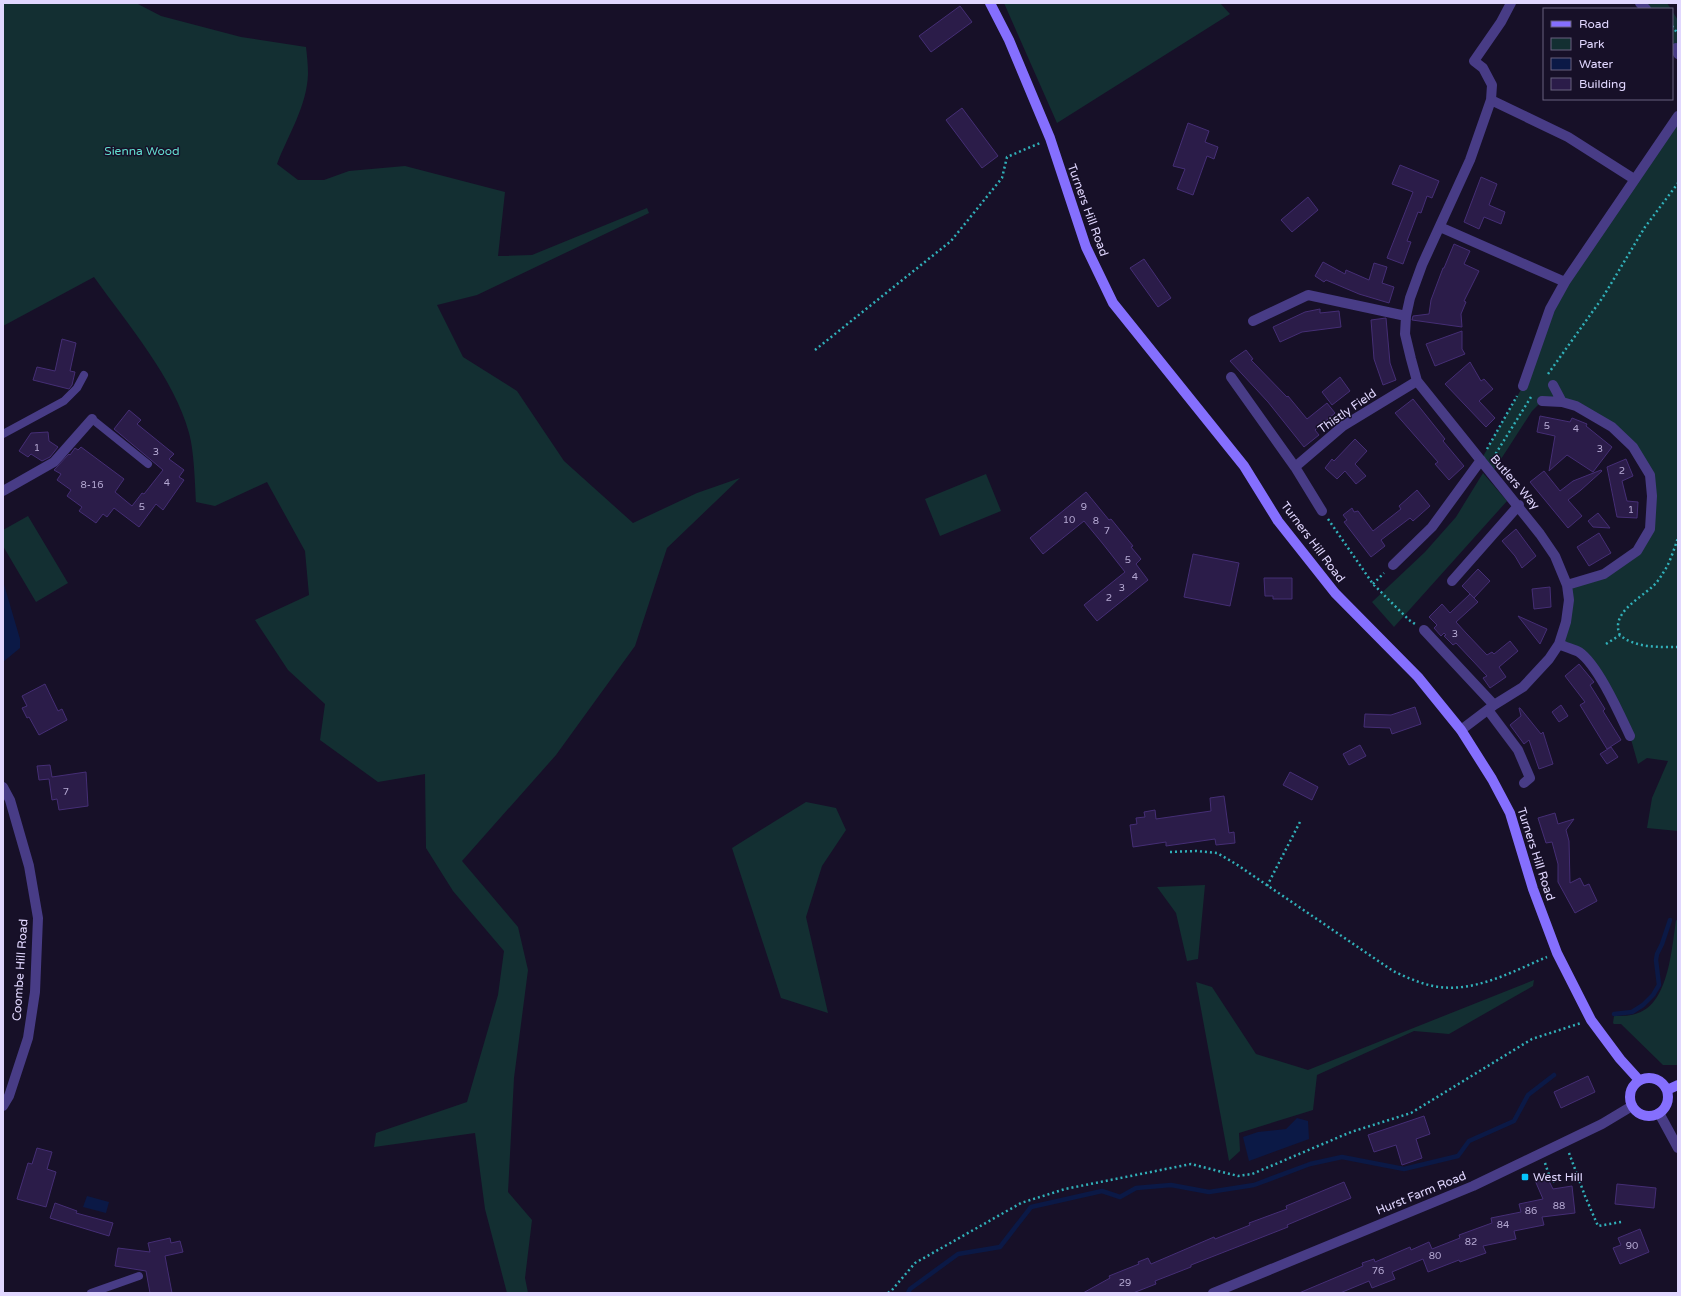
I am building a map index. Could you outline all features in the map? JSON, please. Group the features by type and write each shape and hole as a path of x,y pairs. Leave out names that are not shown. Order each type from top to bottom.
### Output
{"main road":[{"name":"Turners Hill Road","path":"990,3 1010,40 1050,138 1086,248 1113,303 1244,466 1278,521 1335,594 1418,677 1462,730 1492,779 1510,814 1533,889 1557,953 1591,1020 1620,1059 1639,1080"},
{"path":"1650,1077 1661,1081 1667,1090 1668,1099 1665,1107 1659,1113 1649,1116 1640,1113 1632,1106 1630,1097 1632,1087 1639,1080 1650,1077"},
{"path":"1667,1090 1678,1085"}],"street":[{"path":"1484,464 1418,381 1405,334 1406,316 1410,298 1422,265 1470,160 1491,100 1492,85 1483,68 1474,60 1511,3"},
{"path":"1491,100 1568,137 1634,179"},
{"path":"1523,386 1550,309 1565,282 1678,116"},
{"path":"1440,227 1565,282"},
{"path":"1253,321 1308,296 1406,316"},
{"path":"1231,377 1295,467 1322,510"},
{"name":"Thistly Field","path":"1295,467 1343,426 1418,381"},
{"path":"1553,385 1562,402"},
{"path":"1542,400 1562,402 1576,406 1606,423 1634,447 1650,475 1652,496 1650,529 1637,551 1604,574 1567,585"},
{"path":"3,491 54,462 92,419"},
{"name":"Butlers Way","path":"1393,565 1432,526 1484,464 1519,505 1555,556 1567,585 1569,600 1566,622 1559,644 1549,659 1523,687 1491,707 1462,730"},
{"path":"1452,581 1519,505"},
{"path":"1424,630 1491,707 1518,750 1530,778 1524,783"},
{"path":"1559,644 1579,652 1593,667 1617,708 1630,736"},
{"name":"Coombe Hill Road","path":"3,787 10,800 29,866 38,918 34,992 28,1038 9,1096 3,1106"},
{"name":"Hurst Farm Road","path":"1213,1293 1473,1186 1602,1124 1632,1106"},
{"path":"1659,1113 1678,1148"}],"lane":[{"path":"3,434 64,401 77,388 84,375"},
{"path":"92,419 148,464"},
{"path":"91,1293 139,1276"}],"path":[{"path":"815,350 950,241 1002,178 1007,157 1050,138"},
{"path":"1547,375 1603,297 1645,227 1678,183"},
{"path":"1484,464 1523,386"},
{"path":"1484,464 1533,394"},
{"path":"1322,510 1373,584 1409,620"},
{"path":"1678,538 1665,570 1653,587 1633,601 1620,616 1617,630 1625,640 1634,643 1663,647 1678,647"},
{"path":"1373,584 1393,565"},
{"path":"1606,644 1620,635"},
{"path":"1267,886 1301,820"},
{"path":"1170,852 1196,851 1217,853 1236,864 1392,971 1415,981 1434,986 1459,987 1486,983 1557,953"},
{"path":"888,1293 915,1263 1021,1203 1065,1189 1191,1164 1238,1176 1252,1174 1351,1132 1412,1113 1532,1039 1591,1020"},
{"path":"1570,1158 1598,1226 1621,1222"},
{"path":"1546,1165 1550,1178 1557,1184"}],"green space":[{"name":"Sienna Wood","path":"3,3 136,3 161,16 241,37 306,47 308,64 307,86 301,109 277,164 298,180 324,180 349,171 405,166 505,192 498,256 532,255 647,208 649,213 477,295 437,305 463,357 517,391 564,461 633,523 697,493 740,478 667,548 635,646 556,755 462,861 518,927 528,970 514,1078 508,1192 532,1220 525,1278 528,1293 507,1293 485,1209 475,1133 374,1147 376,1133 467,1102 498,995 504,951 453,891 426,848 425,774 378,782 320,740 325,704 288,670 255,620 309,595 305,551 267,482 215,506 196,502 194,467 189,433 173,392 148,352 94,277 3,326"},
{"path":"1004,3 1220,3 1230,14 1057,123"},
{"path":"1640,3 1667,3 1670,8 1645,8"},
{"path":"1673,12 1678,20 1678,54 1673,45"},
{"path":"1678,116 1678,831 1647,828 1652,798 1668,761 1647,758 1638,764 1630,736 1593,667 1559,644 1567,585 1604,573 1637,551 1650,529 1650,475 1633,447 1591,414 1542,401 1532,411 1492,473 1481,460 1523,386 1550,309"},
{"path":"1483,473 1507,501 1394,627 1372,602 1425,552 1456,517"},
{"path":"986,474 1001,511 940,536 925,499"},
{"path":"28,516 68,583 36,602 3,546 3,530"},
{"path":"806,802 836,808 846,830 822,866 806,917 828,1013 781,998 732,848"},
{"path":"1205,885 1198,959 1187,961 1176,913 1157,887"},
{"path":"1676,920 1678,921 1678,1065 1663,1065 1621,1024 1613,1023 1614,1016 1638,1013 1648,1007 1656,998 1663,986 1667,972"},
{"path":"1534,980 1533,986 1449,1034 1414,1031 1317,1075 1313,1110 1239,1133 1240,1151 1229,1161 1196,982 1212,987 1256,1054 1308,1070"}],"water":[{"path":"3,581 20,639 20,648 3,662"},
{"path":"1297,1118 1308,1121 1309,1139 1249,1161 1243,1137 1258,1132 1286,1129"},
{"path":"87,1196 109,1202 106,1213 83,1207"}],"building":[{"path":"960,6 972,22 931,52 919,36"},
{"path":"962,108 998,156 982,168 946,120"},
{"path":"1188,123 1209,131 1205,142 1218,147 1214,159 1207,156 1193,195 1177,189 1185,169 1173,166"},
{"path":"1400,165 1439,181 1432,198 1427,196 1421,213 1418,212 1407,241 1411,242 1403,264 1387,258 1413,192 1392,184"},
{"path":"1481,177 1497,184 1489,205 1505,212 1501,224 1484,217 1479,229 1464,222"},
{"path":"1308,197 1318,210 1292,232 1281,220"},
{"path":"1454,244 1470,251 1464,264 1479,271 1464,301 1466,302 1461,314 1462,327 1412,320 1413,316 1429,314 1431,300"},
{"path":"1144,259 1171,298 1158,307 1130,268"},
{"path":"1323,262 1345,274 1346,270 1369,280 1374,263 1387,267 1382,283 1394,287 1389,303 1359,294 1326,280 1324,282 1315,276"},
{"path":"1320,309 1320,313 1339,311 1341,327 1302,332 1280,342 1273,327 1305,312"},
{"path":"1386,318 1390,363 1396,380 1383,385 1374,359 1371,320"},
{"path":"1462,331 1462,349 1465,354 1435,366 1426,344"},
{"path":"62,339 76,343 70,371 75,372 72,385 69,389 33,380 37,367 55,371"},
{"path":"1246,350 1253,359 1251,360 1287,397 1288,396 1307,419 1327,403 1335,413 1315,430 1319,435 1304,447 1268,402 1230,361"},
{"path":"1470,362 1481,381 1484,379 1493,389 1479,401 1495,418 1486,427 1445,384"},
{"path":"1340,377 1350,391 1332,405 1322,392"},
{"path":"1413,399 1445,439 1443,441 1464,466 1449,480 1435,464 1438,462 1395,413"},
{"path":"129,410 141,420 137,424 174,454 169,459 184,470 179,477 184,480 163,510 156,504 139,527 114,508 107,517 103,514 96,523 79,511 82,507 67,496 71,490 57,480 61,474 54,470 69,454 70,455 75,448 78,450 81,447 124,479 115,492 132,506 142,493 144,494 163,470 114,429"},
{"path":"1540,416 1570,422 1572,418 1587,424 1586,426 1612,447 1593,472 1567,455 1549,471 1555,436 1537,432"},
{"path":"48,432 49,441 58,447 50,457 42,461 31,454 28,457 19,451 31,433"},
{"path":"1355,439 1367,451 1355,464 1366,476 1356,484 1345,471 1337,479 1325,468 1332,459 1334,461"},
{"path":"1626,459 1633,476 1622,481 1627,501 1638,502 1637,518 1617,517 1607,467"},
{"path":"1601,470 1602,471 1568,500 1582,516 1568,528 1530,482 1544,471 1560,491 1573,481"},
{"path":"1417,490 1430,506 1413,521 1410,518 1381,540 1385,546 1371,557 1344,522 1347,520 1343,515 1352,508 1354,512 1358,511 1373,531 1401,509 1399,506"},
{"path":"1086,492 1133,546 1131,547 1141,559 1136,564 1148,580 1097,621 1084,605 1125,572 1103,544 1084,521 1043,554 1030,538"},
{"path":"1598,513 1610,528 1593,527 1588,521"},
{"path":"1516,529 1536,556 1522,568 1515,556 1502,541"},
{"path":"1599,533 1611,553 1589,566 1577,547"},
{"path":"1193,554 1239,563 1230,606 1184,597"},
{"path":"1478,569 1490,581 1474,598 1462,586"},
{"path":"1264,578 1292,578 1292,599 1273,599 1273,596 1265,596"},
{"path":"1550,587 1551,607 1534,609 1532,589"},
{"path":"1470,594 1478,602 1456,622 1487,655 1492,652 1494,654 1510,641 1518,651 1499,667 1506,677 1490,688 1483,678 1487,676 1456,643 1453,645 1444,636 1446,635 1444,633 1441,636 1434,628 1437,625 1429,617 1442,604 1450,613"},
{"path":"1518,616 1547,629 1540,644"},
{"path":"1579,664 1594,682 1590,685 1605,709 1603,711 1621,740 1607,749 1580,705 1585,702 1565,676"},
{"path":"45,684 58,711 62,709 67,720 39,735 22,708 27,706 22,696"},
{"path":"1561,705 1568,716 1559,722 1552,712"},
{"path":"1415,707 1421,724 1392,734 1390,728 1364,727 1365,714 1391,715"},
{"path":"1519,708 1541,734 1543,732 1553,764 1539,769 1529,740 1524,744 1510,725 1521,716"},
{"path":"1360,745 1366,756 1349,765 1343,754"},
{"path":"1611,747 1618,757 1607,764 1600,754"},
{"path":"50,765 52,777 86,772 88,806 59,810 57,799 52,800 49,779 39,780 37,766"},
{"path":"1290,772 1318,787 1312,800 1283,785"},
{"path":"1224,796 1229,833 1234,832 1235,843 1216,845 1215,839 1166,846 1166,842 1133,847 1130,825 1137,824 1136,818 1145,817 1144,812 1155,810 1156,819 1211,811 1210,798"},
{"path":"1555,813 1558,824 1574,819 1566,830 1569,841 1570,883 1580,878 1584,886 1589,884 1597,901 1575,913 1558,882 1558,864 1552,842 1546,843 1538,818"},
{"path":"1588,1076 1595,1092 1561,1108 1554,1092"},
{"path":"1424,1116 1430,1134 1416,1139 1422,1158 1402,1165 1396,1145 1374,1152 1368,1135"},
{"path":"37,1148 52,1152 47,1169 56,1172 46,1207 17,1199 28,1163 32,1164"},
{"path":"1545,1173 1553,1189 1572,1186 1575,1213 1542,1217 1544,1225 1514,1231 1516,1239 1483,1246 1486,1253 1460,1262 1459,1260 1428,1272 1423,1259 1392,1272 1395,1279 1372,1288 1369,1281 1340,1293 1299,1293 1363,1266 1362,1263 1374,1259 1375,1262 1410,1247 1411,1250 1429,1242 1432,1249 1460,1238 1459,1235 1492,1223 1491,1218 1521,1212 1519,1204 1543,1199 1534,1178"},
{"path":"1344,1182 1351,1198 1287,1225 1288,1227 1191,1265 1191,1267 1155,1281 1156,1284 1133,1293 1083,1293 1110,1278 1109,1276 1139,1264 1138,1262 1148,1258 1151,1264 1214,1237 1215,1239 1250,1225 1249,1223 1287,1209 1286,1206"},
{"path":"1617,1184 1656,1188 1654,1208 1615,1204"},
{"path":"55,1203 77,1211 76,1213 113,1223 109,1236 50,1218"},
{"path":"1640,1229 1649,1252 1620,1264 1613,1248 1621,1245 1618,1238"},
{"path":"170,1238 171,1243 180,1241 183,1252 165,1256 172,1293 150,1293 146,1271 115,1266 118,1248 150,1252 148,1243"}],"waterway":[{"path":"1614,1014 1632,1012 1643,1005 1653,995 1659,985 1656,960 1657,954 1670,920"},
{"path":"908,1293 910,1289 958,1254 1000,1247 1031,1207 1102,1191 1120,1197 1136,1188 1171,1185 1209,1192 1254,1185 1310,1164 1342,1157 1404,1169 1458,1156 1469,1141 1514,1121 1528,1095 1554,1075"}],"place":[{"name":"West Hill","path":"1525,1177"}]}
